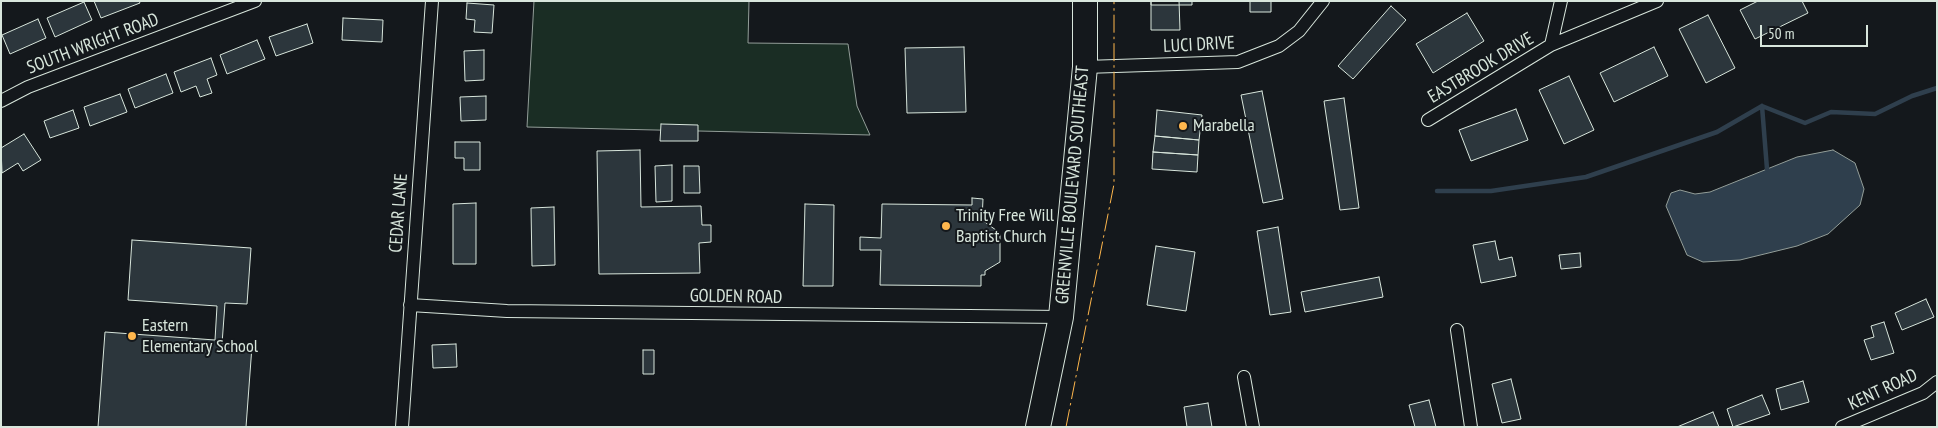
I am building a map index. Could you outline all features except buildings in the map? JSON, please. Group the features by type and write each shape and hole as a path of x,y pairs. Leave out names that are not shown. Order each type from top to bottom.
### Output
{"highway":[{"name":"GREENVILLE BOULEVARD SOUTHEAST","path":"1038,427 1062,317 1085,67 1085,1"}],"street":[{"name":"SOUTH WRIGHT ROAD","path":"1,101 28,87 255,1"},
{"name":"CEDAR LANE","path":"402,427 432,1"},
{"name":"LUCI DRIVE","path":"1085,67 1238,62 1279,46 1299,31 1323,1"},
{"name":"EASTBROOK DRIVE","path":"1551,45 1561,1"},
{"name":"EASTBROOK DRIVE","path":"1428,120 1551,45 1656,1"},
{"name":"GOLDEN ROAD","path":"410,305 498,311 968,318 1062,317"},
{"path":"1457,330 1471,427"},
{"path":"1244,376 1253,427"},
{"name":"KENT ROAD","path":"1842,427 1923,393 1937,382"}],"green space":[{"path":"534,1 749,1 748,43 848,44 857,106 870,135 527,127"}],"water":[{"path":"1833,150 1855,163 1864,189 1860,205 1828,234 1797,246 1740,260 1703,262 1687,255 1666,206 1671,193 1680,190 1695,194 1710,192 1797,157"}],"waterway":[{"path":"1762,106 1805,123 1831,112 1875,114 1912,96 1937,88"},
{"path":"1762,106 1767,169"},
{"path":"1437,191 1491,191 1586,177 1717,132 1762,106"}],"power":[{"path":"1066,427 1114,184 1114,1"}],"place":[{"name":"Marabella","path":"1183,126"},
{"name":"Trinity Free Will Baptist Church","path":"946,226"},
{"name":"Eastern Elementary School","path":"132,336"}]}
